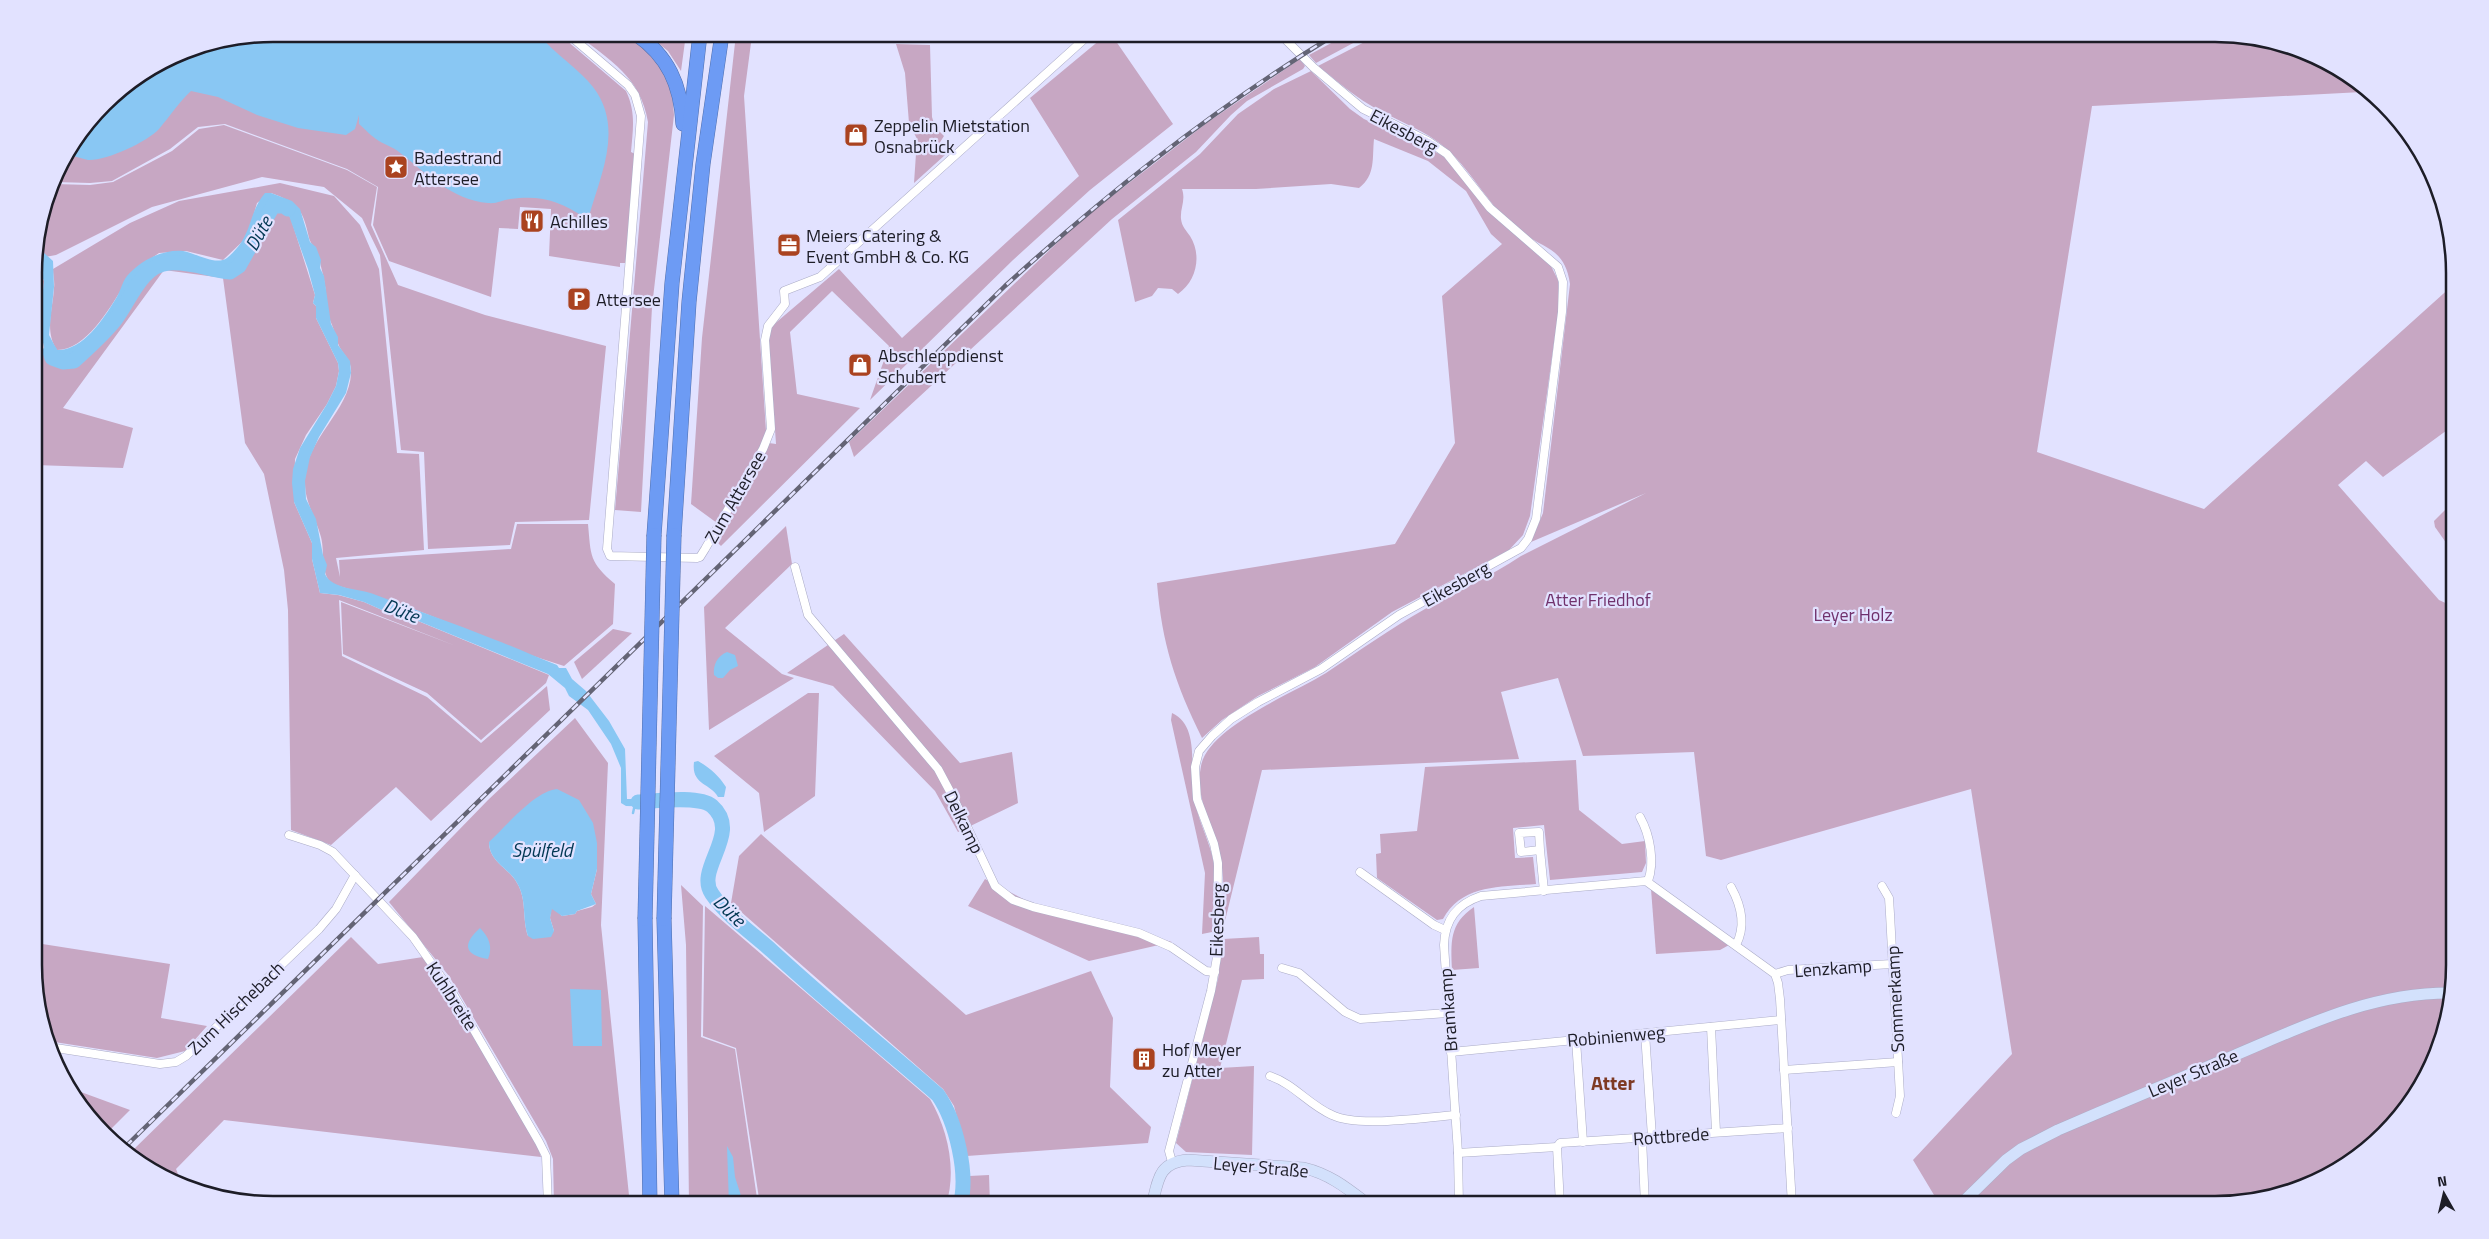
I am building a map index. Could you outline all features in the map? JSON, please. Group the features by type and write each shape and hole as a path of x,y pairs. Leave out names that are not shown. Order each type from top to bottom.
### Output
{"highway":[{"path":"645,42 662,56 675,78 682,108 685,162"},
{"path":"650,1196 645,919 654,535 664,380 685,162 699,42"},
{"path":"672,1196 664,919 674,535 690,293 703,164 721,42"}],"street":[{"name":"Zum Attersee","path":"577,42 628,85 635,95 641,116 606,540 610,556 700,557 763,449 771,429 765,340 768,326 785,304 784,291 820,277 1081,42"},
{"name":"Eikesberg","path":"1172,1162 1169,1150 1215,972 1218,863 1214,844 1197,799 1195,767 1199,752 1212,736 1231,720 1258,702 1321,669 1399,615 1521,548 1528,539 1536,519 1563,304 1563,282 1558,267 1490,208 1446,154 1428,141 1363,109 1313,67 1288,42"},
{"name":"Delkamp","path":"795,567 808,615 938,769 995,886 1013,900 1033,907 1139,933 1171,947 1206,971 1215,972"},
{"path":"1640,817 1648,830 1652,871 1648,881"},
{"path":"1540,850 1521,852 1519,833 1538,832 1540,850 1544,891"},
{"name":"Kuhlbreite","path":"289,835 320,845 333,852 414,937 454,994 546,1156 548,1196"},
{"path":"1360,872 1434,926 1445,930 1453,912 1470,900 1481,896 1648,881 1775,974 1778,983 1781,1020 1792,1196"},
{"name":"Zum Hischebach","path":"58,1048 160,1064 176,1062 186,1056 319,929 336,909 355,875"},
{"name":"Sommerkamp","path":"1882,886 1889,898 1900,1096 1896,1113"},
{"path":"1731,887 1740,904 1742,935 1736,945"},
{"name":"Bramkamp","path":"1445,930 1459,1196"},
{"name":"Lenzkamp","path":"1775,974 1788,970 1892,964"},
{"path":"1282,968 1299,973 1345,1012 1360,1019 1448,1013"},
{"name":"Leyer Straße","path":"1969,1196 2006,1160 2021,1149 2058,1130 2358,1006 2412,994 2445,993"},
{"name":"Robinienweg","path":"1451,1052 1781,1020"},
{"path":"1710,1027 1716,1132"},
{"path":"1645,1033 1652,1137"},
{"path":"1576,1040 1583,1142"},
{"path":"1784,1070 1898,1062"},
{"path":"1270,1076 1285,1081 1324,1111 1348,1121 1456,1114"},
{"name":"Rottbrede","path":"1458,1154 1557,1147 1560,1143 1788,1128"},
{"path":"1642,1138 1645,1196"},
{"path":"1557,1147 1560,1196"},
{"name":"Leyer Straße","path":"1172,1162 1188,1160 1304,1168 1323,1173 1357,1196"},
{"path":"1154,1196 1159,1177 1164,1168 1172,1162"}],"green space":[{"path":"273,42 568,42 626,91 633,121 631,152 635,154 626,263 620,263 620,267 549,256 551,209 520,207 518,229 499,228 491,297 389,261 373,225 378,187 347,169 225,124 198,127 170,149 112,181 61,182 81,145 100,121 121,100 145,81 171,66 214,50 243,44"},
{"path":"587,42 637,42 642,45 656,57 672,92 674,115 652,307 641,512 615,510 648,122 644,106 631,81 612,62"},
{"path":"657,42 685,42 681,71 668,51"},
{"path":"735,42 753,42 751,43 744,96 766,431 762,443 717,523 691,504 702,338"},
{"path":"1097,42 1117,42 1173,124 1090,190 1013,260 870,400 889,346 832,291 790,332 797,394 860,408 721,546 715,540 769,443 776,444 769,341 772,326 839,269 902,338 1079,176 1030,98"},
{"path":"1333,42 1355,42 1316,63 1309,55"},
{"name":"Leyer Holz","path":"1364,42 2216,42 2246,44 2290,55 2331,73 2359,92 2092,106 2037,452 2204,509 2446,291 2446,431 2383,477 2366,461 2338,485 2439,600 2446,603 2445,996 2439,1025 2423,1068 2408,1094 2379,1129 2344,1158 2318,1173 2275,1189 2246,1195 1935,1196 1913,1160 2012,1054 1971,789 1721,860 1706,856 1694,752 1583,756 1558,678 1501,692 1519,759 1262,770 1223,929 1221,861 1200,790 1201,766 1207,752 1219,738 1254,712 1326,673 1425,609 1521,556 1646,493 1531,542 1543,513 1570,284 1563,263 1552,250 1527,236 1509,222 1448,150 1430,136 1363,101 1318,66"},
{"path":"896,44 930,45 932,117 935,127 944,136 937,147 945,155 914,183 917,139 909,123 905,73"},
{"path":"1300,59 1305,66 1303,69 1247,101 1196,152 1112,219 854,457 849,442 1081,220 1208,122"},
{"path":"1311,71 1350,109 1364,119 1446,157 1514,233 1551,266 1558,280 1560,299 1530,516 1523,535 1509,550 1392,612 1315,667 1258,696 1222,720 1202,738 1184,699 1171,663 1162,625 1157,583 1395,544 1455,443 1442,296 1502,244 1491,234 1466,191 1428,161 1374,139 1371,172 1359,188 1331,184 1256,189 1182,189 1182,222 1194,243 1196,251 1196,267 1193,275 1190,282 1178,294 1172,289 1158,288 1152,296 1135,302 1118,220 1200,154 1238,114 1274,89"},
{"path":"224,125 347,170 377,187 371,225 398,285 485,315 606,346 589,520 515,522 510,545 428,549 424,452 401,450 380,255 362,218 324,187 262,177 152,207 56,255 43,257 50,214 60,184 90,185 113,182 172,151 199,129"},
{"path":"280,183 334,196 360,225 379,269 397,453 419,454 424,550 336,558 340,577 339,560 511,549 517,524 588,524 593,558 600,570 615,584 613,624 564,666 533,656 406,606 332,584 328,579 324,568 321,537 305,490 306,468 318,440 343,401 349,387 351,369 349,361 339,346 330,320 324,277 318,255 310,241 304,220 298,208 287,200 271,193 257,203 249,231 243,241 223,260 186,251 159,253 133,271 104,317 87,336 68,348 57,350 53,343 50,328 54,286 53,269 130,223 179,201"},
{"path":"277,208 288,213 291,219 315,295 313,303 316,306 316,318 338,363 339,371 336,386 327,404 306,435 295,459 294,502 312,543 312,559 320,593 338,595 364,602 382,610 401,614 549,675 546,683 481,740 427,693 343,654 341,602 456,646 339,600 342,656 427,697 481,743 547,686 550,710 431,821 396,787 331,845 291,830 288,610 284,570 264,474 245,443 223,278 164,270 63,408 133,428 123,468 42,465 42,344 43,350 61,363 69,359 89,345 100,334 117,314 143,276 161,263 177,261 223,270 254,248 262,232 268,209"},
{"path":"42,276 44,281 42,299"},
{"path":"2446,509 2446,543 2435,527 2434,521"},
{"path":"786,526 792,564 725,628 782,674 794,678 709,730 704,607"},
{"path":"613,629 632,633 582,679 574,662"},
{"path":"844,634 960,763 1012,752 1018,803 958,832 935,791 833,686 787,673"},
{"path":"808,693 819,693 815,796 764,832 759,793 714,756"},
{"path":"1172,713 1181,719 1187,728 1192,751 1194,797 1214,864 1215,884 1212,932 1202,934 1205,873 1171,720"},
{"path":"575,718 608,763 601,925 629,1196 554,1196 553,1159 546,1141 449,976 389,902 488,800","holes":["489,842 597,843 597,869 591,894 596,904 577,911 575,914 562,916 555,909 551,909 550,918 554,931 528,936 520,889 514,878 492,855"]},
{"path":"1576,760 1579,810 1622,844 1645,841 1646,863 1642,872 1550,880 1544,825 1513,828 1515,858 1533,857 1536,884 1496,887 1472,893 1461,899 1443,919 1437,920 1377,878 1376,854 1381,853 1380,834 1417,831 1425,767"},
{"path":"761,834 966,1015 1091,971 1113,1018 1110,1087 1151,1127 1148,1143 967,1156 954,1106 943,1089 731,903 739,856"},
{"path":"985,879 1031,903 1172,942 1089,961 968,906"},
{"path":"681,885 703,906 701,1037 735,1049 757,1196 689,1196 686,945"},
{"path":"1651,889 1729,945 1720,950 1656,954"},
{"path":"705,906 930,1099 942,1124 949,1150 951,1178 948,1196 759,1196 736,1048 703,1036"},
{"path":"1474,907 1479,968 1452,970 1451,951 1453,934 1460,920"},
{"path":"351,937 378,964 423,957 485,1055 536,1141 541,1157 224,1120 176,1169 179,1176 158,1166 134,1149"},
{"path":"1259,937 1260,954 1264,954 1264,979 1242,980 1220,1068 1254,1066 1252,1155 1186,1152 1176,1143 1218,979 1223,939"},
{"path":"42,944 170,964 161,1018 207,1026 185,1051 157,1058 56,1042 44,996"},
{"path":"79,1091 130,1110 111,1129"},
{"path":"989,1175 990,1196 968,1196 969,1176"}],"water":[{"path":"273,42 546,42 593,87 602,102 609,134 604,167 589,216 586,218 558,203 541,199 522,198 491,203 463,197 430,177 397,150 379,141 359,124 359,115 355,129 346,135 298,128 257,115 218,97 191,91 153,134 136,145 115,154 88,160 74,156 81,145 110,110 145,81 171,66 214,50 243,44"},
{"path":"265,193 271,193 292,201 300,209 310,242 316,247 321,260 320,268 324,276 331,324 338,337 338,345 350,361 351,373 346,393 319,437 310,457 305,481 306,499 316,519 323,555 327,565 325,574 340,586 376,595 464,627 557,665 559,668 566,668 572,679 586,691 609,721 625,749 627,799 658,799 658,807 626,806 621,803 621,768 611,744 588,710 569,696 565,688 548,674 401,614 382,610 364,602 339,595 320,593 312,559 312,543 294,502 293,469 300,448 336,386 339,371 338,363 316,318 316,306 313,303 315,295 288,213 277,208 268,210 262,232 254,248 229,270 173,261 155,266 144,276 106,328 77,357 62,362 47,358 42,339 43,252 53,261 54,287 49,335 57,350 66,349 83,340 91,333 117,297 127,276 138,265 152,257 167,252 183,251 217,261 227,258 242,242 259,201"},
{"path":"727,652 735,655 738,666 730,670 723,678 718,678 714,675 715,664 718,658"},
{"path":"698,761 714,772 726,787 724,797 718,797 715,792 695,775 694,762"},
{"name":"Spülfeld","path":"557,789 579,800 593,823 597,843 597,869 591,894 596,904 577,911 575,914 562,916 552,909 550,918 554,931 551,937 533,939 528,936 526,929 520,889 514,878 492,855 489,842 530,802 548,791"},
{"path":"480,928 489,942 488,959 474,955 468,948 470,939"},
{"path":"570,989 601,990 602,1046 573,1046"},
{"path":"727,1146 733,1157 735,1177 741,1196 729,1196"}],"waterway":[{"name":"Düte","path":"50,352 52,358 63,362 74,361 115,320 137,285 151,270 159,265 184,263 230,272 239,266 273,206 284,206 288,209"},
{"name":"Düte","path":"638,802 688,800 712,806 720,817 723,828 709,874 708,884 712,894 740,924 938,1095 950,1119 959,1148 963,1179 962,1196"},
{"path":"633,813 635,804"}],"railway":[{"path":"128,1144 1005,286 1084,217 1164,152 1248,91 1323,42"}],"place":[{"name":"Zeppelin Mietstation Osnabrück","path":"856,135"},
{"name":"Badestrand Attersee","path":"396,167"},
{"name":"Achilles","path":"532,221"},
{"name":"Meiers Catering & Event GmbH & Co. KG","path":"789,245"},
{"name":"Attersee","path":"579,299"},
{"name":"Abschleppdienst Schubert","path":"860,365"},
{"name":"Hof Meyer zu Atter","path":"1144,1059"}],"district":[{"name":"Atter","path":"1613,1082"}],"park label":[{"name":"Atter Friedhof","path":"1598,599"}]}
